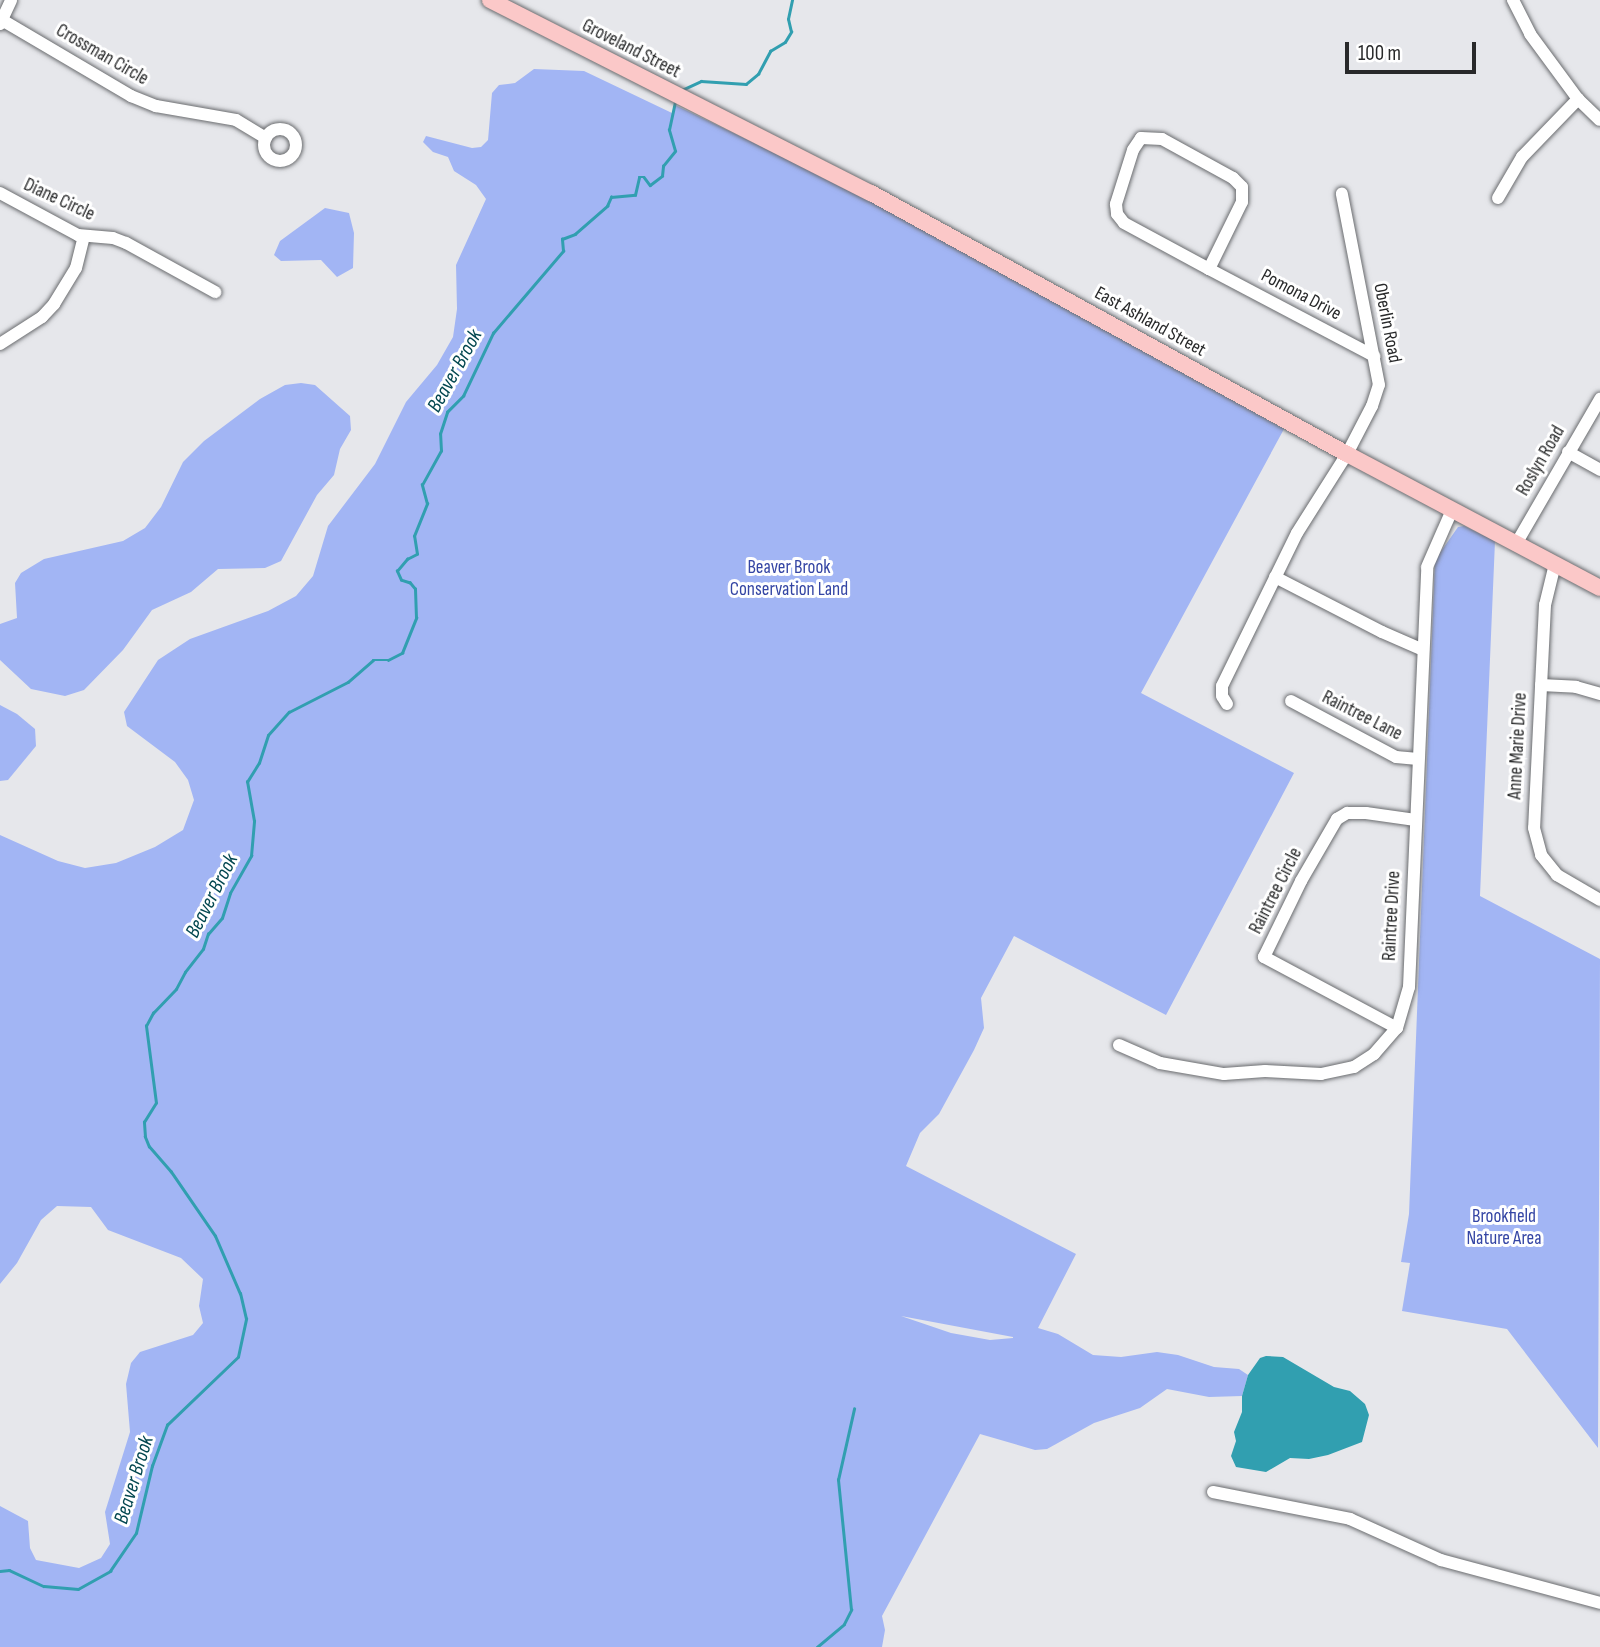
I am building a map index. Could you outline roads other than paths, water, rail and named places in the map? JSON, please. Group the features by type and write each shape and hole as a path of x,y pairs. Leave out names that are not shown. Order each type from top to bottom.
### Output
{"main road":[{"name":"Groveland Street","path":"499,2 677,97"},
{"name":"East Ashland Street","path":"677,97 871,193 1347,454 1600,588"}],"street":[{"path":"1,22 11,0"},
{"path":"1513,0 1531,34 1578,99 1600,120"},
{"name":"Crossman Circle","path":"1,22 131,96 156,106 236,120 266,138"},
{"path":"1498,198 1522,157 1578,99"},
{"name":"Pomona Drive","path":"1209,269 1242,202 1242,187 1233,178 1162,139 1142,138 1133,150 1117,199 1117,215 1124,223 1209,269 1374,356"},
{"name":"Diane Circle","path":"0,193 84,237 119,240 215,292"},
{"name":"Oberlin Road","path":"1227,704 1222,696 1222,686 1297,533 1347,454 1379,385 1342,194"},
{"path":"0,344 32,324 54,304 76,268 84,237"},
{"name":"Roslyn Road","path":"1516,544 1600,399"},
{"path":"1568,452 1600,470"},
{"name":"Raintree Drive","path":"1119,1045 1160,1063 1224,1074 1265,1070 1321,1074 1354,1067 1374,1054 1397,1028 1409,988 1427,567 1452,510"},
{"name":"Anne Marie Drive","path":"1555,564 1545,605 1534,815 1541,855 1557,875 1600,901"},
{"path":"1276,577 1381,632 1423,650"},
{"path":"1541,685 1576,687 1600,694"},
{"name":"Raintree Lane","path":"1291,701 1396,757 1418,759"},
{"name":"Raintree Circle","path":"1397,1028 1264,957 1297,889 1337,819 1347,813 1366,813 1416,820"},
{"path":"1213,1492 1350,1519 1441,1560 1600,1603"}],"waterway":[{"name":"Beaver Brook","path":"682,90 701,81 746,84 758,74 770,51 785,42 791,32 788,19 792,0"},
{"name":"Beaver Brook","path":"0,1571 9,1570 44,1586 78,1589 110,1571 136,1533 152,1466 167,1425 238,1357 246,1319 240,1294 215,1236 171,1172 149,1147 145,1137 144,1122 156,1103 146,1026 153,1013 176,989 203,949 208,934 222,918 230,893 251,856 254,821 247,782 259,763 268,735 289,712 348,682 373,660 388,660 402,653 416,618 415,589 410,583 401,580 397,571 407,559 417,554 414,536 427,504 422,485 441,451 440,434 447,412 463,396 493,333 563,251 562,239 575,234 607,206 611,197 635,195 639,177 644,177 650,185 662,176 663,166 675,151 669,130 675,102"},
{"path":"817,1647 844,1624 851,1610 838,1480 854,1409"}],"park label":[{"name":"Beaver Brook Conservation Land","path":"789,579"},
{"name":"Brookfield Nature Area","path":"1504,1228"}]}
